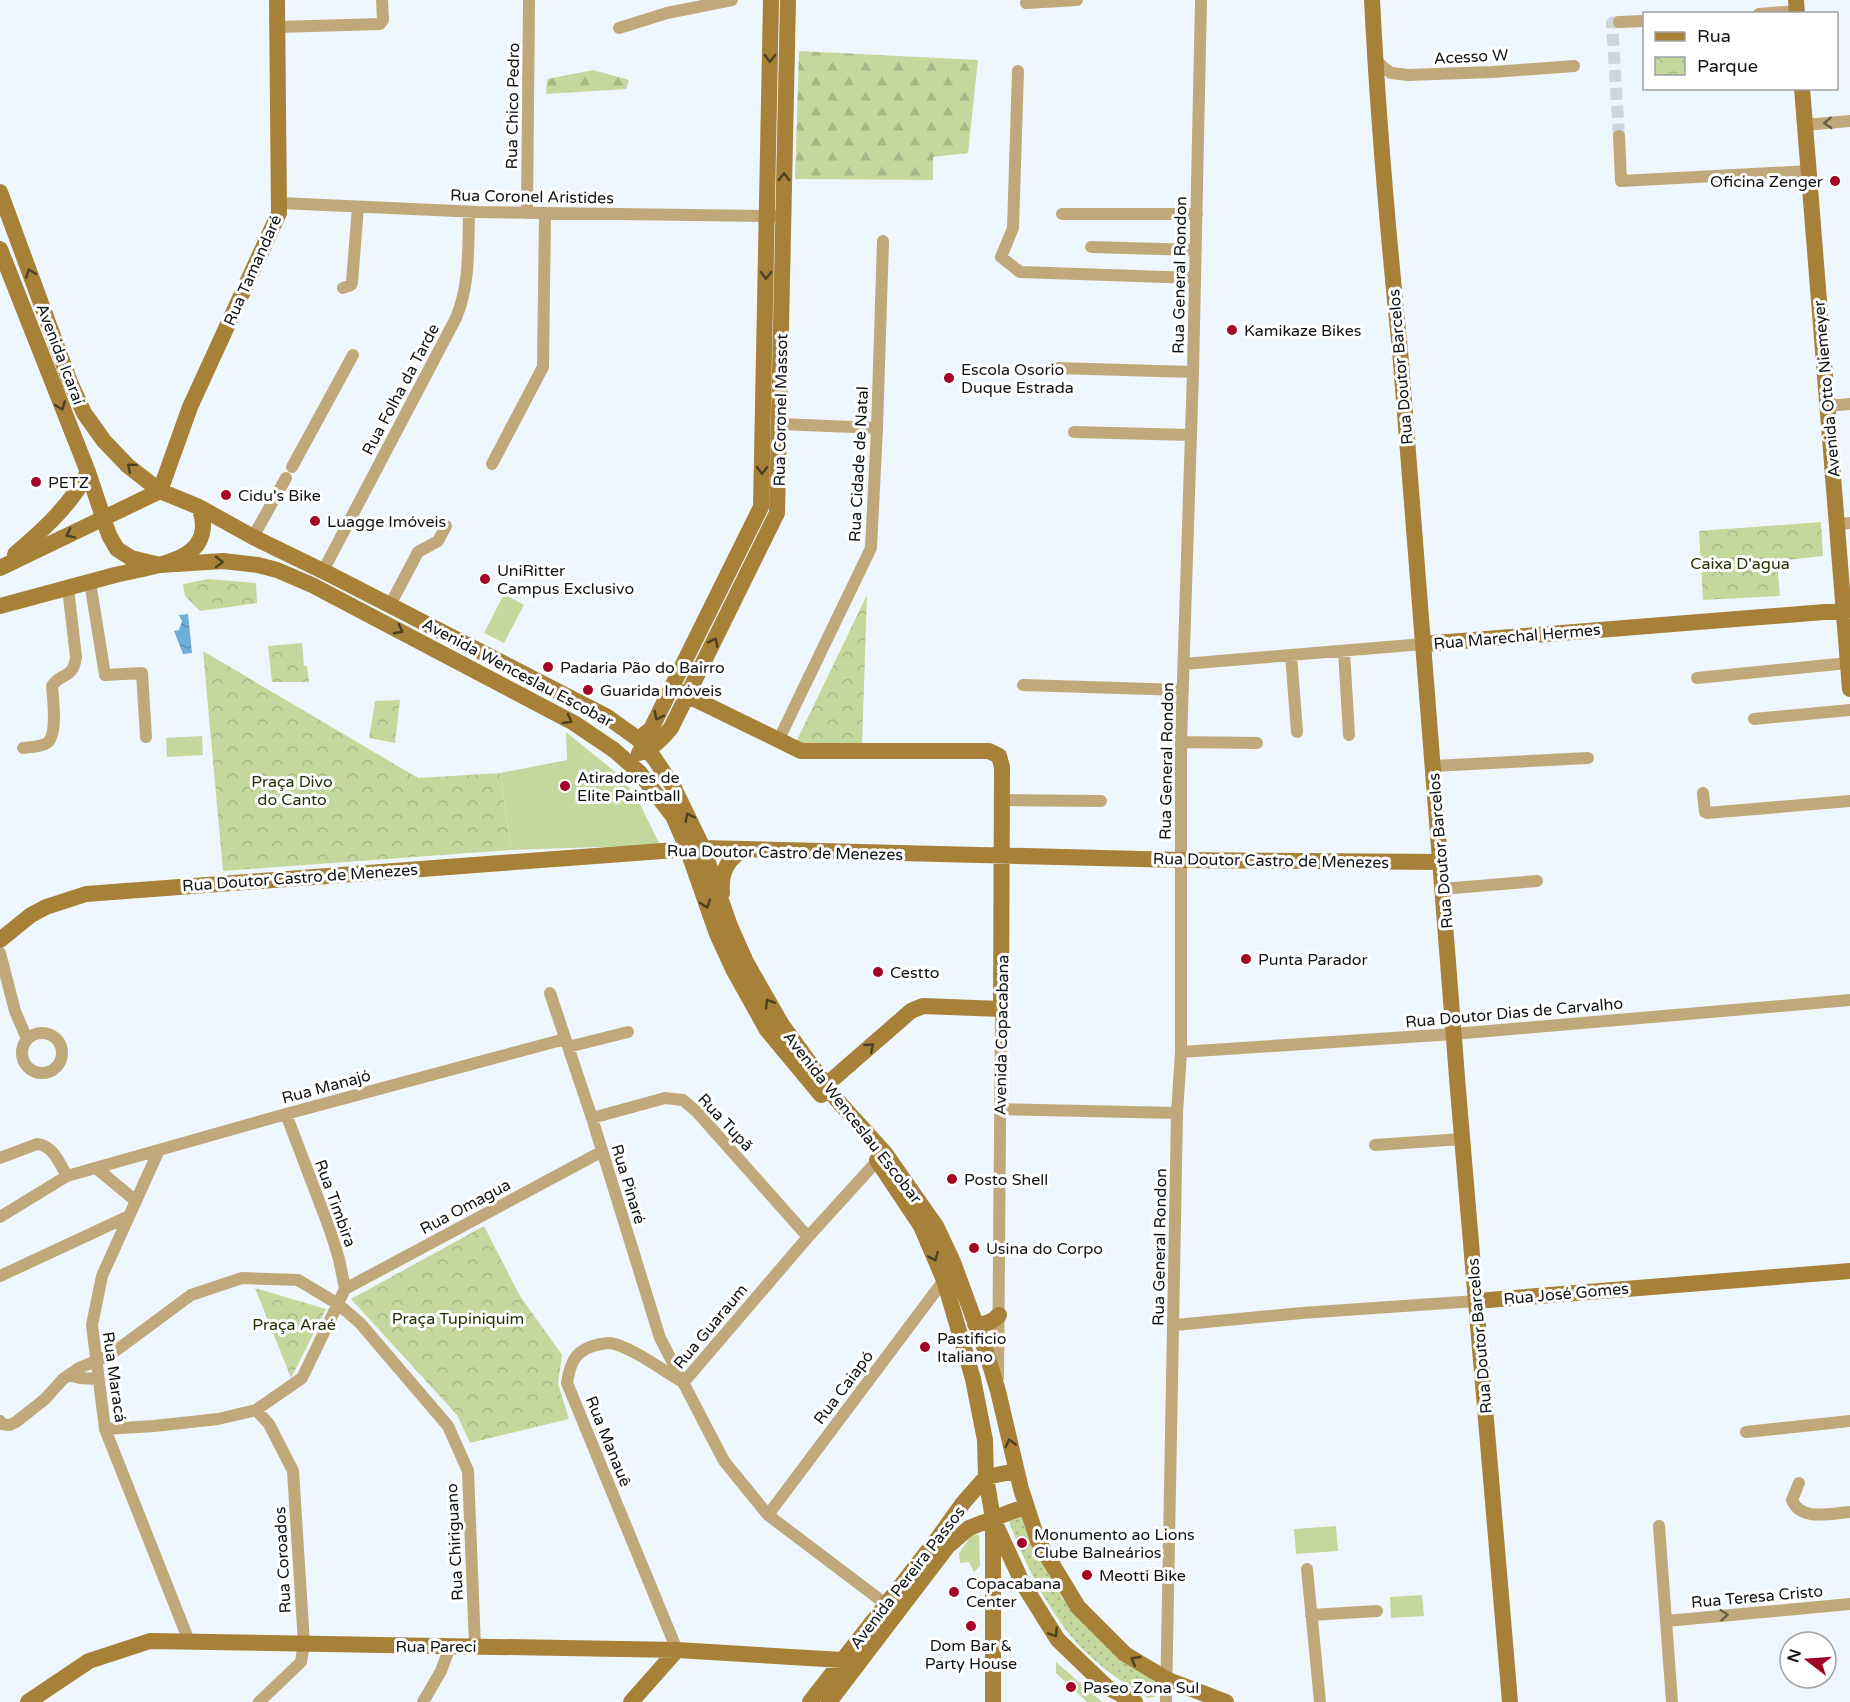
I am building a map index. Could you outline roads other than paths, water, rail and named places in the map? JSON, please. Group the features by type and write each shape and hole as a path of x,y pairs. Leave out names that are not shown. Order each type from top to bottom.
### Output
{"street":[{"name":"Rua Tamandaré","path":"160,491 190,407 279,213 277,0"},
{"path":"278,27 380,24 383,20 382,0"},
{"name":"Rua Chico Pedro","path":"527,213 529,0"},
{"path":"619,28 667,13 732,0"},
{"name":"Rua Coronel Massot","path":"643,744 658,742 672,728 777,513 780,424 771,0"},
{"name":"Rua Coronel Massot","path":"643,744 761,507 788,0"},
{"path":"1026,3 1077,0"},
{"name":"Rua General Rondon","path":"1166,1702 1180,1052 1181,742 1196,278 1201,0"},
{"name":"Rua Doutor Barcelos","path":"1372,0 1462,1139 1510,1702"},
{"path":"1771,12 1796,8"},
{"path":"1619,22 1643,21"},
{"name":"Acesso W","path":"1375,59 1391,73 1408,75 1574,66"},
{"path":"1018,71 1013,228 1001,257 1020,272 1196,278"},
{"name":"Avenida Otto Niemeyer","path":"1802,90 1828,406 1843,523 1850,689"},
{"path":"1805,124 1850,121"},
{"path":"1619,136 1621,181 1809,171"},
{"name":"Avenida Icaraí","path":"0,192 70,382 84,413 104,441 128,466 160,491"},
{"name":"Rua Coronel Aristides","path":"279,203 545,214 775,216"},
{"path":"343,288 351,285 352,282 358,207"},
{"name":"Rua Folha da Tarde","path":"323,572 463,302 466,287 469,212"},
{"path":"492,464 543,368 545,214"},
{"path":"1062,214 1197,214"},
{"name":"Rua Cidade de Natal","path":"779,740 871,548 878,428 884,241"},
{"path":"1091,247 1196,250"},
{"name":"Avenida Icaraí","path":"0,249 104,517"},
{"path":"253,537 353,355"},
{"path":"1055,368 1193,372"},
{"path":"1828,406 1850,404"},
{"path":"780,424 878,428"},
{"path":"1074,432 1191,435"},
{"path":"0,567 67,504 88,472"},
{"path":"0,567 160,491"},
{"name":"Avenida Wenceslau Escobar","path":"160,491 199,507 253,537 606,716 643,744 673,786 695,848 717,934 733,969 767,1030 878,1160 921,1226 944,1280 972,1379 985,1440 986,1477 993,1519 1023,1584 1058,1641 1107,1687 1135,1702"},
{"path":"0,606 160,564 186,555 195,548 200,539 203,516 199,507"},
{"path":"104,517 109,535 117,549 131,558 160,564"},
{"path":"390,605 418,552 438,541 446,526"},
{"name":"Avenida Wenceslau Escobar","path":"160,564 223,561 258,565 277,570 312,585 574,723 614,750 639,772 695,848 722,902 746,962 782,1025 837,1100 885,1153 936,1226 953,1262 986,1352 998,1391 1016,1471 1038,1541 1078,1607 1125,1654 1168,1680 1226,1702"},
{"path":"90,582 105,675 142,673 146,737"},
{"path":"23,748 45,745 50,740 54,732 52,686 55,681 68,676 75,664 68,588"},
{"name":"Rua Marechal Hermes","path":"1184,664 1847,610"},
{"path":"1344,651 1349,735"},
{"path":"1291,655 1298,732"},
{"path":"1697,678 1848,663"},
{"path":"1023,685 1183,690"},
{"path":"672,688 779,740"},
{"path":"1754,719 1850,710"},
{"path":"672,728 667,750 673,786"},
{"name":"Avenida Copacabana","path":"779,740 801,751 989,751 999,756 1002,767 1002,855 998,1391"},
{"path":"1181,742 1257,743"},
{"path":"614,750 633,755 643,744"},
{"path":"1433,766 1588,758"},
{"path":"1703,793 1707,813 1850,801"},
{"path":"1002,800 1101,801"},
{"path":"668,850 676,837 673,816"},
{"name":"Rua Doutor Castro de Menezes","path":"0,940 31,915 46,907 86,894 695,848 1180,860 1440,862"},
{"path":"722,902 721,883 726,866 738,852 748,849"},
{"path":"1442,889 1537,881"},
{"path":"0,953 15,1011 27,1039"},
{"name":"Rua Pinaré","path":"550,993 592,1118 660,1338 683,1383"},
{"name":"Rua Doutor Dias de Carvalho","path":"1180,1052 1454,1034 1850,1000"},
{"path":"803,1074 826,1085 911,1011 923,1006 1001,1009"},
{"name":"Rua Manajó","path":"0,1217 67,1176 286,1114 567,1042 628,1032"},
{"name":"Rua Tupã","path":"592,1118 665,1098 683,1100 697,1112 808,1237"},
{"path":"999,1109 1178,1113"},
{"name":"Rua Timbira","path":"286,1114 330,1230 345,1289"},
{"path":"1375,1145 1462,1139"},
{"path":"0,1158 37,1144 43,1144 50,1148 67,1176"},
{"name":"Rua Maracá","path":"159,1150 102,1276 92,1325 105,1429 189,1641"},
{"name":"Rua Omagua","path":"345,1289 601,1152"},
{"name":"Rua Guaraum","path":"878,1160 808,1237 683,1383 724,1461 768,1515 891,1609"},
{"path":"96,1168 136,1201"},
{"path":"0,1275 129,1216"},
{"name":"Rua José Gomes","path":"1175,1324 1850,1271"},
{"path":"0,1421 2,1424 10,1425 16,1422 45,1399 63,1379 79,1368 110,1355 191,1295 242,1278 298,1280 338,1304"},
{"name":"Rua Caiapó","path":"768,1515 944,1280"},
{"path":"105,1429 218,1419 256,1410 302,1378 345,1289"},
{"name":"Rua Chiriguano","path":"338,1304 360,1323 448,1426 468,1471 475,1646"},
{"path":"975,1324 984,1325 992,1322 999,1315"},
{"name":"Avenida Copacabana","path":"972,1379 979,1361 993,1339 999,1315"},
{"name":"Rua Manauê","path":"676,1650 567,1383 570,1366 578,1354 590,1346 610,1343 627,1349 683,1383"},
{"path":"69,1375 98,1379"},
{"name":"Rua Coroados","path":"256,1410 269,1424 293,1471 304,1643 301,1662 259,1702"},
{"path":"1746,1432 1850,1421"},
{"path":"986,1477 1016,1471"},
{"name":"Avenida Pereira Passos","path":"810,1702 850,1661 891,1609 943,1542 963,1503 986,1477"},
{"path":"1799,1483 1792,1500 1800,1512 1808,1515 1850,1512"},
{"name":"Avenida Pereira Passos","path":"943,1542 969,1528 1026,1506"},
{"path":"993,1519 993,1702"},
{"path":"1659,1526 1672,1702"},
{"path":"1306,1569 1320,1702"},
{"path":"994,1599 1001,1586 1023,1584"},
{"name":"Rua Teresa Cristo","path":"1666,1621 1850,1604"},
{"path":"1311,1615 1377,1611"},
{"name":"Rua Pareci","path":"28,1702 88,1661 150,1641 676,1650 850,1661"},
{"path":"423,1702 441,1671 450,1647"},
{"path":"631,1702 676,1650"},
{"name":"Avenida Pereira Passos","path":"829,1702 850,1661"}],"water":[{"path":"188,614 192,653 183,654 174,631 179,630 182,621 179,615"}],"tunnel":[{"path":"1619,22 1612,23 1619,136"}],"place":[{"name":"Oficina Zenger","path":"1835,181"},
{"name":"Kamikaze Bikes","path":"1232,330"},
{"name":"Escola Osorio Duque Estrada","path":"949,378"},
{"name":"PETZ","path":"36,482"},
{"name":"Cidu's Bike","path":"226,495"},
{"name":"Luagge Imóveis","path":"315,521"},
{"name":"UniRitter Campus Exclusivo","path":"485,579"},
{"name":"Padaria Pão do Bairro","path":"548,667"},
{"name":"Guarida Imóveis","path":"588,690"},
{"name":"Atiradores de Elite Paintball","path":"565,786"},
{"name":"Punta Parador","path":"1246,959"},
{"name":"Cestto","path":"878,972"},
{"name":"Posto Shell","path":"952,1179"},
{"name":"Usina do Corpo","path":"974,1248"},
{"name":"Pastificio Italiano","path":"925,1347"},
{"name":"Monumento ao Lions Clube Balneários","path":"1022,1543"},
{"name":"Meotti Bike","path":"1087,1575"},
{"name":"Copacabana Center","path":"954,1592"},
{"name":"Dom Bar & Party House","path":"971,1626"},
{"name":"Paseo Zona Sul","path":"1071,1687"}],"park label":[{"name":"Caixa D'agua","path":"1740,563"},
{"name":"Praça Divo do Canto","path":"292,790"},
{"name":"Praça Tupiniquim","path":"458,1318"},
{"name":"Praça Araé","path":"294,1324"}]}
